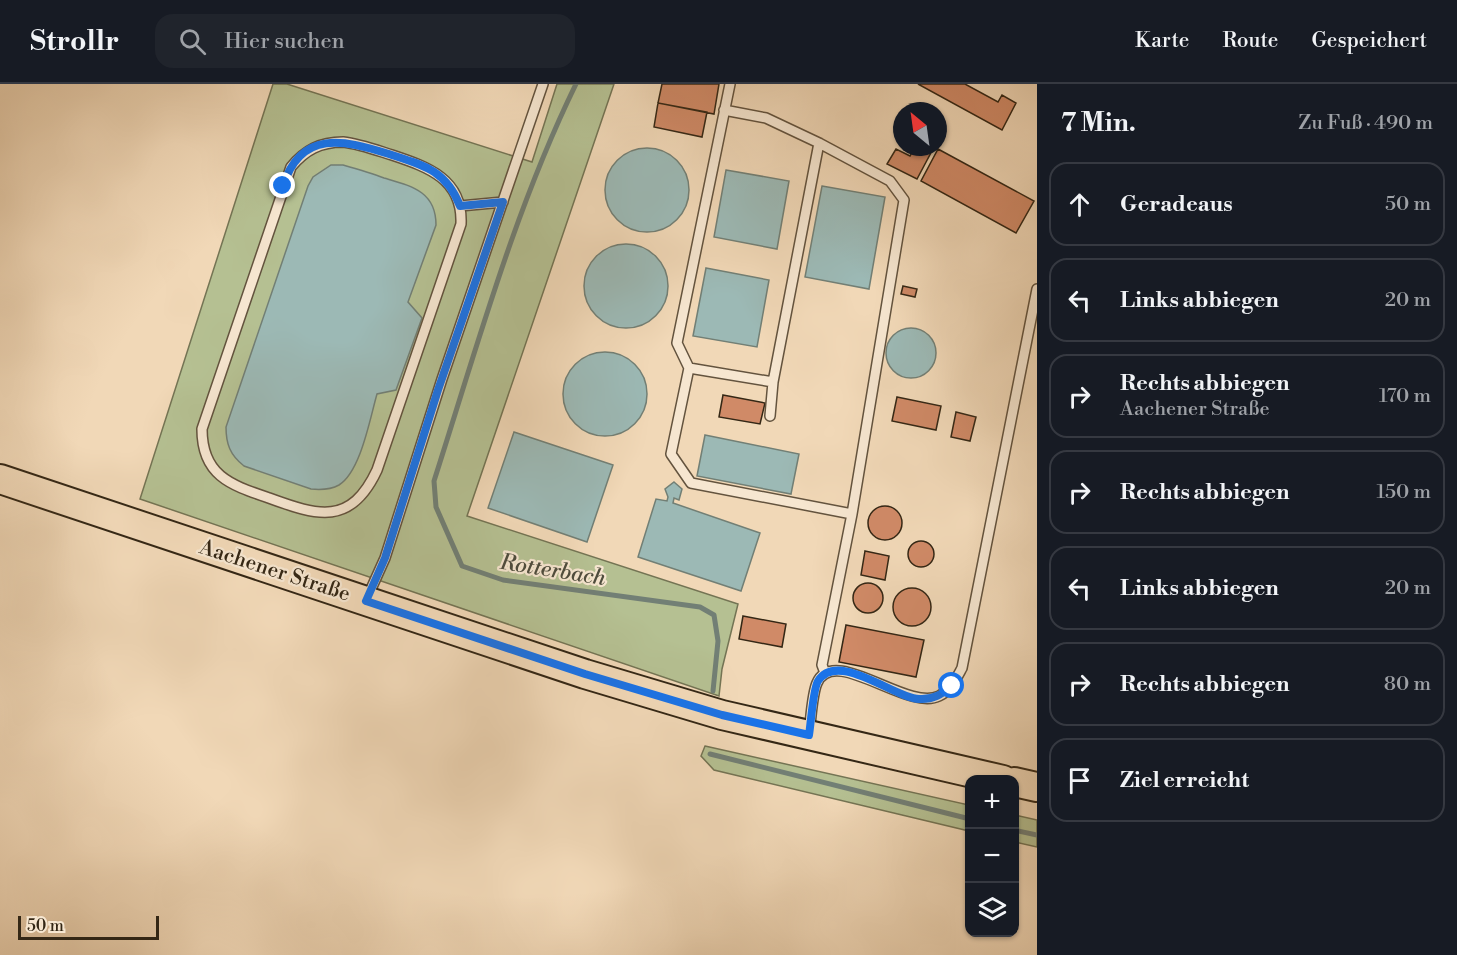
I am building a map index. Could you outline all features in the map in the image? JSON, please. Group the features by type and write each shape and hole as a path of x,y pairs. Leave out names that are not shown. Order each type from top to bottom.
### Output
{"main road":[{"name":"Aachener Straße","path":"0,478 585,674 722,715 981,775"},
{"path":"1019,783 1037,787"}],"lane":[{"path":"366,601 385,558 438,390 543,84"},
{"path":"730,84 677,343 689,368 671,454 691,483 852,514"},
{"path":"724,110 766,118 819,143 891,181 904,200 852,514 822,665 825,673"},
{"path":"334,142 353,143 418,163 436,171 450,186 460,206 461,224 377,470 369,488 360,500 339,510 318,513 243,490 222,479 205,453 202,444 204,421 285,178 298,158 318,145 334,142"},
{"path":"770,416 773,382 819,143"},
{"path":"460,206 503,202"},
{"path":"809,735 817,682 825,673 841,669 918,699 939,697 952,686 962,668 1037,289"},
{"path":"689,368 773,382"}],"green space":[{"path":"273,84 287,84 532,162 557,84 614,84 467,516 738,604 722,669 719,696 140,499"},
{"path":"705,746 965,804 965,830 714,770 701,756"},
{"path":"1019,816 1037,820 1037,847 1019,843"}],"water":[{"path":"647,148 663,151 677,160 686,174 689,190 686,206 677,220 663,229 647,232 631,229 617,220 608,206 605,190 608,174 617,160 631,151"},
{"path":"331,165 343,165 412,187 427,197 432,204 436,225 408,302 422,318 396,390 377,394 364,443 347,478 336,487 318,490 244,466 235,458 230,449 226,427 308,186 313,177"},
{"path":"726,170 789,181 777,249 714,237"},
{"path":"822,186 885,197 869,289 805,277"},
{"path":"626,244 642,247 656,256 665,270 668,286 665,302 656,316 642,325 626,328 610,325 596,316 587,302 584,286 587,270 596,256 610,247"},
{"path":"706,268 769,280 757,347 693,336"},
{"path":"906,328 916,328 929,335 936,348 936,358 929,371 916,378 906,378 897,374 890,367 886,358 886,348 890,339 897,332"},
{"path":"605,352 621,355 635,364 644,378 647,394 644,410 635,424 621,433 605,436 589,433 575,424 566,410 563,394 566,378 575,364 589,355"},
{"path":"514,432 613,465 587,542 488,508"},
{"path":"705,435 799,454 791,494 697,476"},
{"path":"674,482 682,489 679,500 674,498 673,503 760,533 741,591 638,557 656,499 667,501 665,489"}],"building":[{"path":"662,84 719,84 714,114 658,103"},
{"path":"918,84 965,84 998,102 1002,95 1016,103 1002,130"},
{"path":"658,103 707,112 702,137 654,127"},
{"path":"893,154 893,156 929,156 917,179 887,164"},
{"path":"947,154 1034,201 1016,233 921,181 934,156 947,156"},
{"path":"903,286 917,289 915,297 901,294"},
{"path":"723,395 765,403 760,424 719,417"},
{"path":"897,397 941,406 936,430 892,421"},
{"path":"956,412 976,417 970,441 951,437"},
{"path":"885,506 897,511 902,523 897,535 885,540 873,535 868,523 873,511"},
{"path":"921,541 930,545 934,554 930,563 921,567 912,563 908,554 912,545"},
{"path":"865,551 889,556 885,580 861,575"},
{"path":"868,583 879,587 883,598 879,609 868,613 857,609 853,598 857,587"},
{"path":"912,588 926,593 931,607 926,621 912,626 898,621 893,607 898,593"},
{"path":"743,616 786,624 782,647 739,639"},
{"path":"846,625 924,640 916,677 839,662"}],"waterway":[{"name":"Rotterbach","path":"576,84 515,230 481,330 434,481 436,507 462,566 503,580 700,607 714,615 718,641 713,691"},
{"name":"Rotterbach","path":"710,754 965,818"},
{"name":"Rotterbach","path":"1019,831 1037,835"}],"route":[{"path":"283,186 291,167 308,150 326,143 343,142 418,163 436,171 450,186 460,206 503,202 438,390 385,558 366,601 585,674 722,715 809,735 817,682 825,673 841,669 918,699 939,697 952,686"}]}
